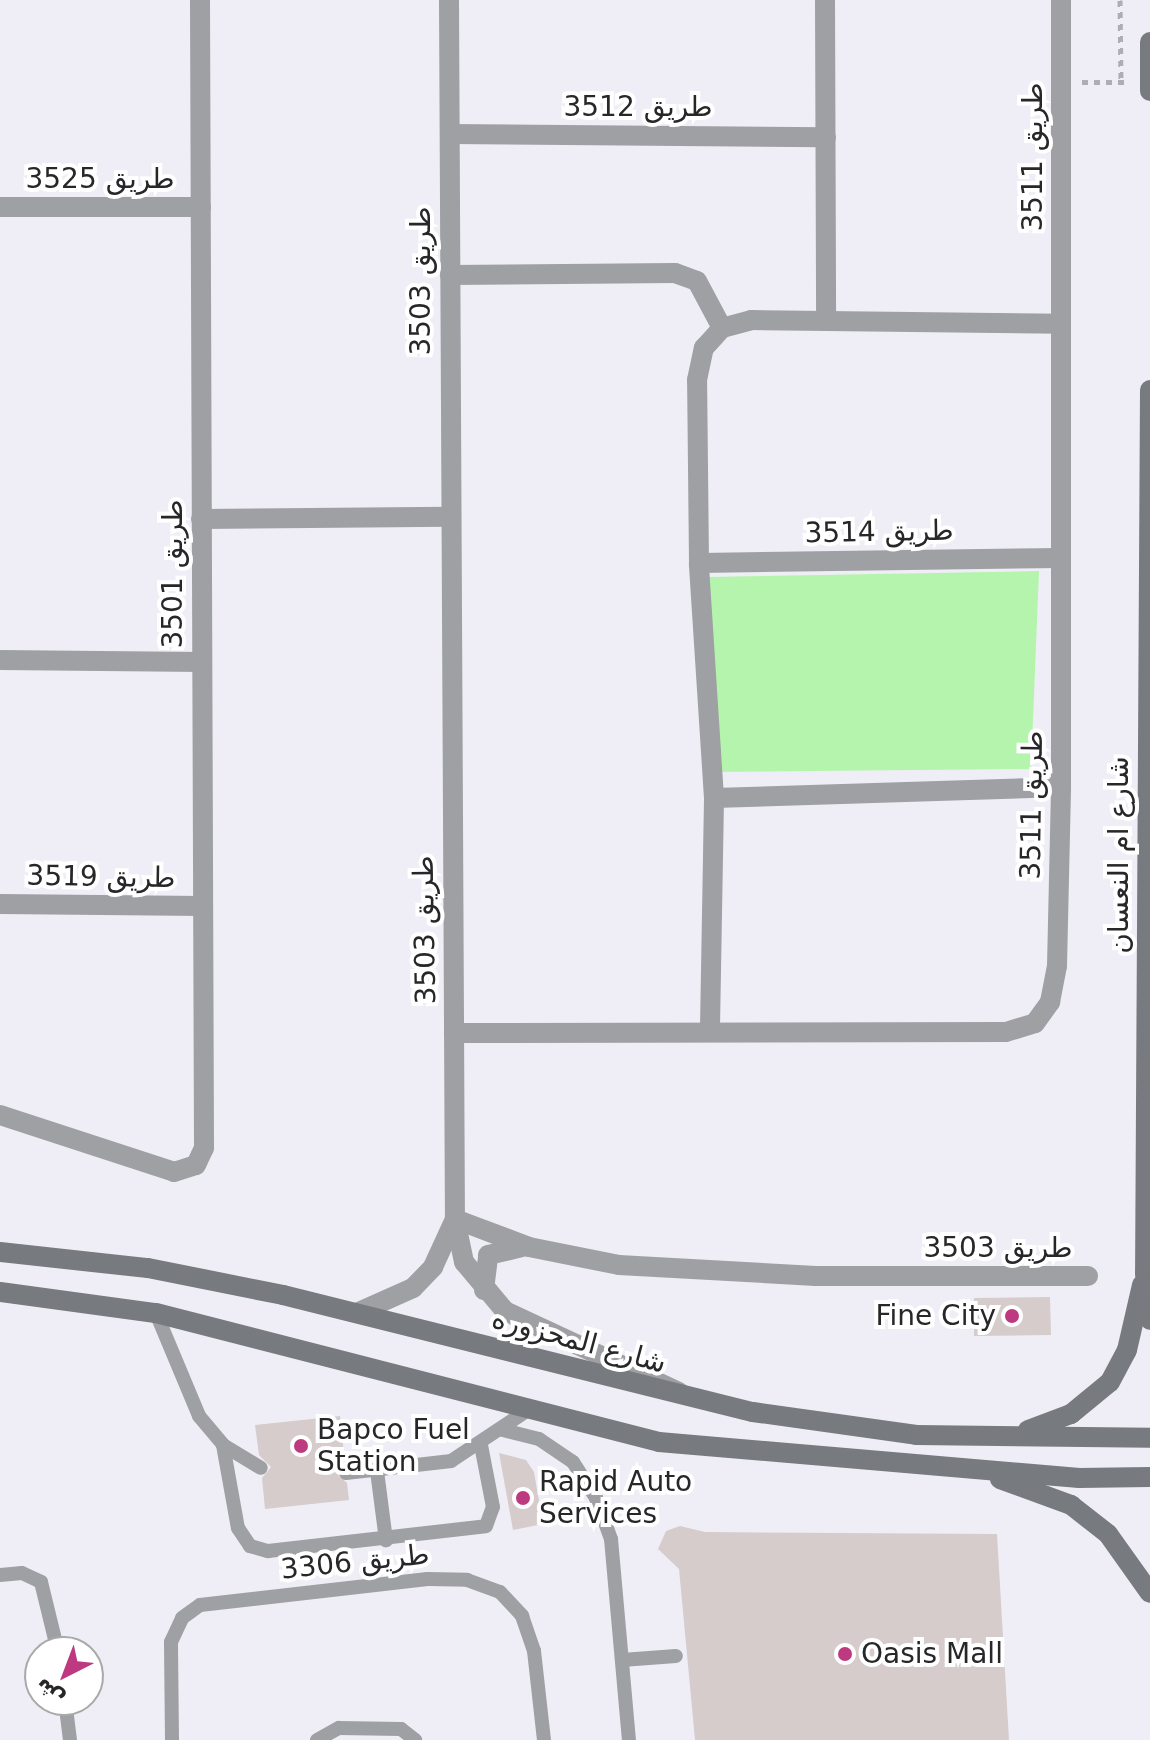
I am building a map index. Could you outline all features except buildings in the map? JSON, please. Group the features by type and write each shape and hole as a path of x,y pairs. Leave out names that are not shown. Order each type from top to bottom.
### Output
{"main road":[{"path":"1150,42 1150,91"},
{"name":"شارع ام النعسان","path":"1150,390 1145,1273 1150,1320"},
{"name":"شارع المحزوره","path":"0,1252 148,1268 359,1312 689,1399 916,1435 1150,1438"},
{"path":"1012,1435 1071,1414 1110,1382 1127,1350 1145,1273"},
{"path":"0,1292 156,1313 659,1442 969,1469 1150,1477"},
{"path":"969,1469 1071,1505 1108,1534 1150,1593"}],"street":[{"name":"طريق 3501","path":"0,1115 174,1172 196,1165 204,1148 200,0"},
{"name":"طريق 3503","path":"449,0 449,517 455,1219 529,1247 713,1273 1088,1276"},
{"path":"825,0 826,319"},
{"name":"طريق 3511","path":"454,1033 710,1028 1006,1032 1035,1023 1050,1002 1057,966 1061,787 1061,0"},
{"name":"طريق 3512","path":"450,134 826,137"},
{"name":"طريق 3525","path":"0,207 201,207"},
{"path":"450,275 675,273 697,281 722,328"},
{"path":"710,1028 714,798 699,563 697,380 704,348 722,328 751,320 1061,324"},
{"path":"201,519 449,517"},
{"name":"طريق 3514","path":"699,563 1061,558"},
{"path":"0,660 202,662"},
{"path":"714,798 1061,787"},
{"name":"طريق 3519","path":"0,904 202,906"},
{"path":"455,1219 464,1262 484,1290 536,1329 649,1373 689,1399"},
{"path":"359,1312 413,1288 433,1267 455,1219"},
{"path":"484,1290 488,1255 529,1247"}],"lane":[{"path":"156,1313 190,1401 223,1445 261,1468"},
{"path":"346,1473 451,1461 481,1445 528,1410"},
{"path":"503,1430 539,1439 573,1462 596,1498 611,1539 629,1740"},
{"path":"223,1445 238,1528 250,1546 268,1551 386,1540 486,1526 493,1507 481,1445"},
{"path":"377,1471 386,1540"},
{"path":"5,1574 32,1576 47,1591 55,1636"},
{"name":"طريق 3306","path":"172,1740 171,1642 182,1618 200,1605 428,1579 467,1580 500,1592 522,1616 534,1651 544,1740"},
{"path":"622,1660 676,1656"},
{"path":"67,1716 70,1740"},
{"path":"317,1740 339,1728 401,1729 415,1740"}],"path":[{"path":"1120,0 1121,82"},
{"path":"1061,83 1150,82"}],"green space":[{"path":"1039,571 1031,769 711,772 708,577"}],"place":[{"name":"Fine City","path":"1012,1316"},
{"name":"Bapco Fuel Station","path":"301,1446"},
{"name":"Rapid Auto Services","path":"523,1498"},
{"name":"Oasis Mall","path":"845,1654"}]}
